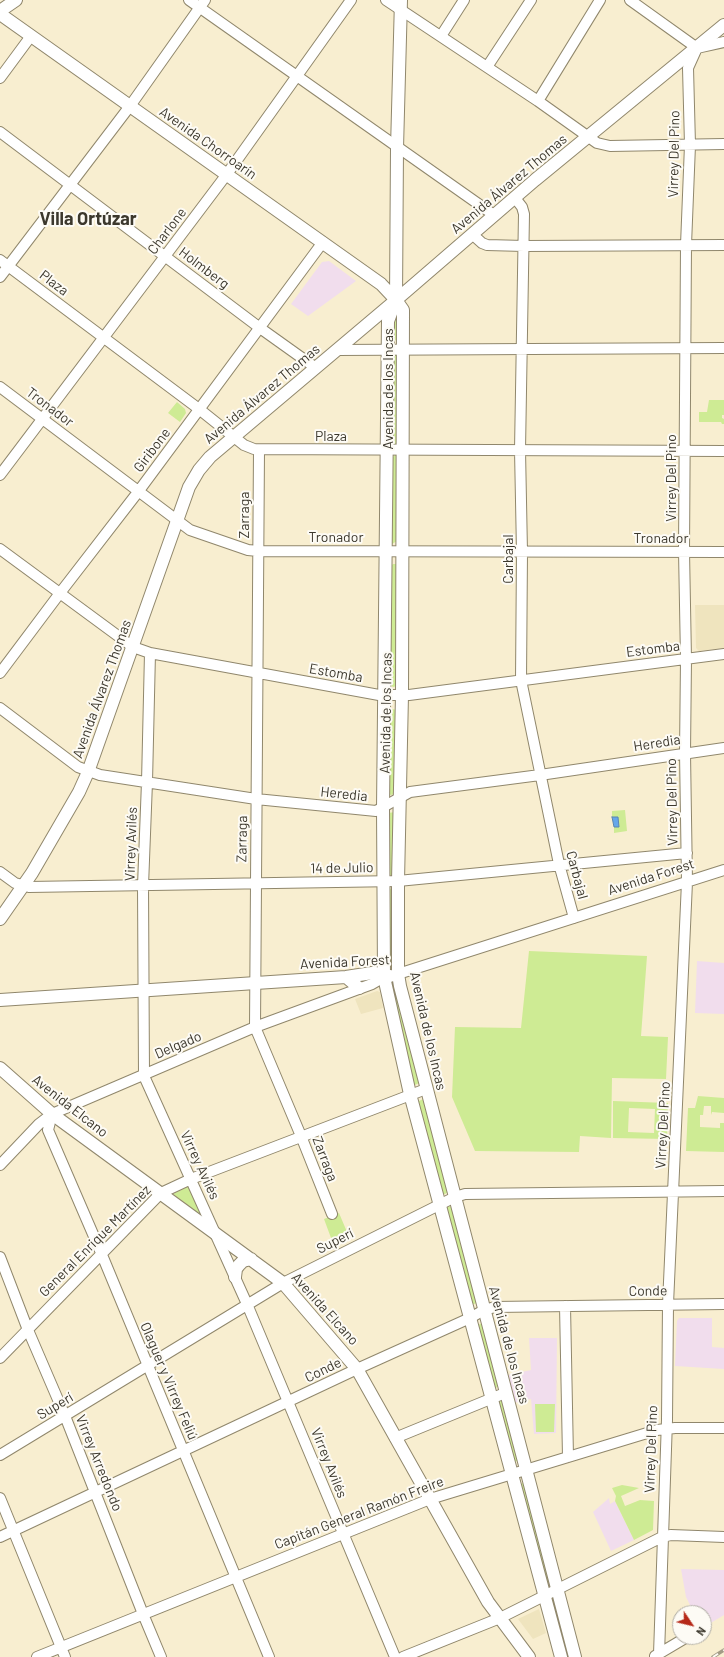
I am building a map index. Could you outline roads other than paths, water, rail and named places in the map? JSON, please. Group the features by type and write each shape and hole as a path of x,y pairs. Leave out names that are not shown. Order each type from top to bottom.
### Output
{"main road":[{"path":"0,12 16,0"},
{"name":"Avenida de los Incas","path":"401,5 396,300 388,321 388,450 385,551 383,808 384,977 410,1094 561,1657"},
{"name":"Avenida Chorroarín","path":"0,12 31,36 381,284 396,300"},
{"name":"Avenida Álvarez Thomas","path":"0,920 24,886 88,772 189,488 199,470 210,457 494,215 724,25"},
{"name":"Avenida de los Incas","path":"396,300 403,310 402,695 398,881 398,974 426,1089 505,1393 527,1470 576,1657"},
{"name":"Avenida Forest","path":"0,1000 346,977 372,973 384,977 398,974"},
{"path":"346,977 359,988"},
{"name":"Avenida Elcano","path":"0,1068 52,1114 283,1283 357,1369 488,1602 529,1657"},
{"path":"235,1277 236,1269 239,1265 243,1261 251,1259"}],"street":[{"path":"189,0 202,4 298,76 494,215"},
{"name":"Charlone","path":"0,475 166,257 298,76 351,0"},
{"path":"386,0 401,5 442,36 603,146 724,144"},
{"path":"442,36 464,0"},
{"path":"487,67 531,0"},
{"path":"538,101 600,0"},
{"path":"630,0 697,48 724,42"},
{"path":"0,276 4,263 70,185 130,106 202,4"},
{"path":"0,78 31,36"},
{"name":"Virrey Del Pino","path":"656,1656 666,1428 668,1304 688,882 685,753 686,659 684,551 686,245 690,145 688,68 697,48"},
{"name":"Holmberg","path":"0,132 260,328 316,368"},
{"name":"Carbajal","path":"515,198 522,207 524,214 520,450 522,552 521,680 559,864 574,918"},
{"path":"472,234 482,243 487,245 724,245"},
{"name":"Giribone","path":"0,673 138,492 323,242"},
{"name":"Plaza","path":"4,263 249,448 259,450 724,451"},
{"path":"337,350 685,347 724,348"},
{"name":"Tronador","path":"0,388 178,522 195,533 248,550 724,552"},
{"name":"Zarraga","path":"259,450 255,1027 332,1214"},
{"name":"Estomba","path":"0,549 133,647 150,653 385,696 724,654"},
{"name":"Virrey Avilés","path":"150,653 143,886 144,1076 247,1304 394,1657"},
{"name":"Heredia","path":"0,708 78,767 88,772 256,799 376,811 410,792 540,776 724,748"},
{"name":"14 de Julio","path":"0,872 15,883 24,886 46,888 398,881 559,864 687,853"},
{"name":"Avenida Forest","path":"398,974 724,870"},
{"name":"Delgado","path":"0,1165 39,1124 52,1114 144,1076 255,1027 372,984 384,977"},
{"name":"General Enrique Martínez","path":"0,1358 161,1193 191,1179 426,1089"},
{"name":"Olaguer y Virrey Feliú","path":"52,1114 48,1130 102,1255 270,1657"},
{"name":"Superí","path":"0,1455 283,1283 455,1197 465,1194 724,1191"},
{"name":"Virrey Arredondo","path":"0,1257 28,1330 96,1491 143,1614 162,1657"},
{"name":"Conde","path":"0,1537 357,1369 470,1318 484,1310 495,1307 724,1304"},
{"path":"565,1306 568,1456"},
{"path":"395,1438 505,1393"},
{"name":"Capitán General Ramón Freire","path":"37,1657 63,1652 143,1614 430,1499 657,1430 666,1428 724,1428"},
{"path":"0,1498 63,1652"},
{"path":"403,1657 500,1618 662,1537 671,1535 724,1537"},
{"path":"656,1656 674,1645"}],"water":[{"path":"612,817 618,817 619,827 614,827"}],"railway":[{"path":"713,1657 724,1650"}],"district":[{"name":"Villa Ortúzar","path":"88,219"}]}
